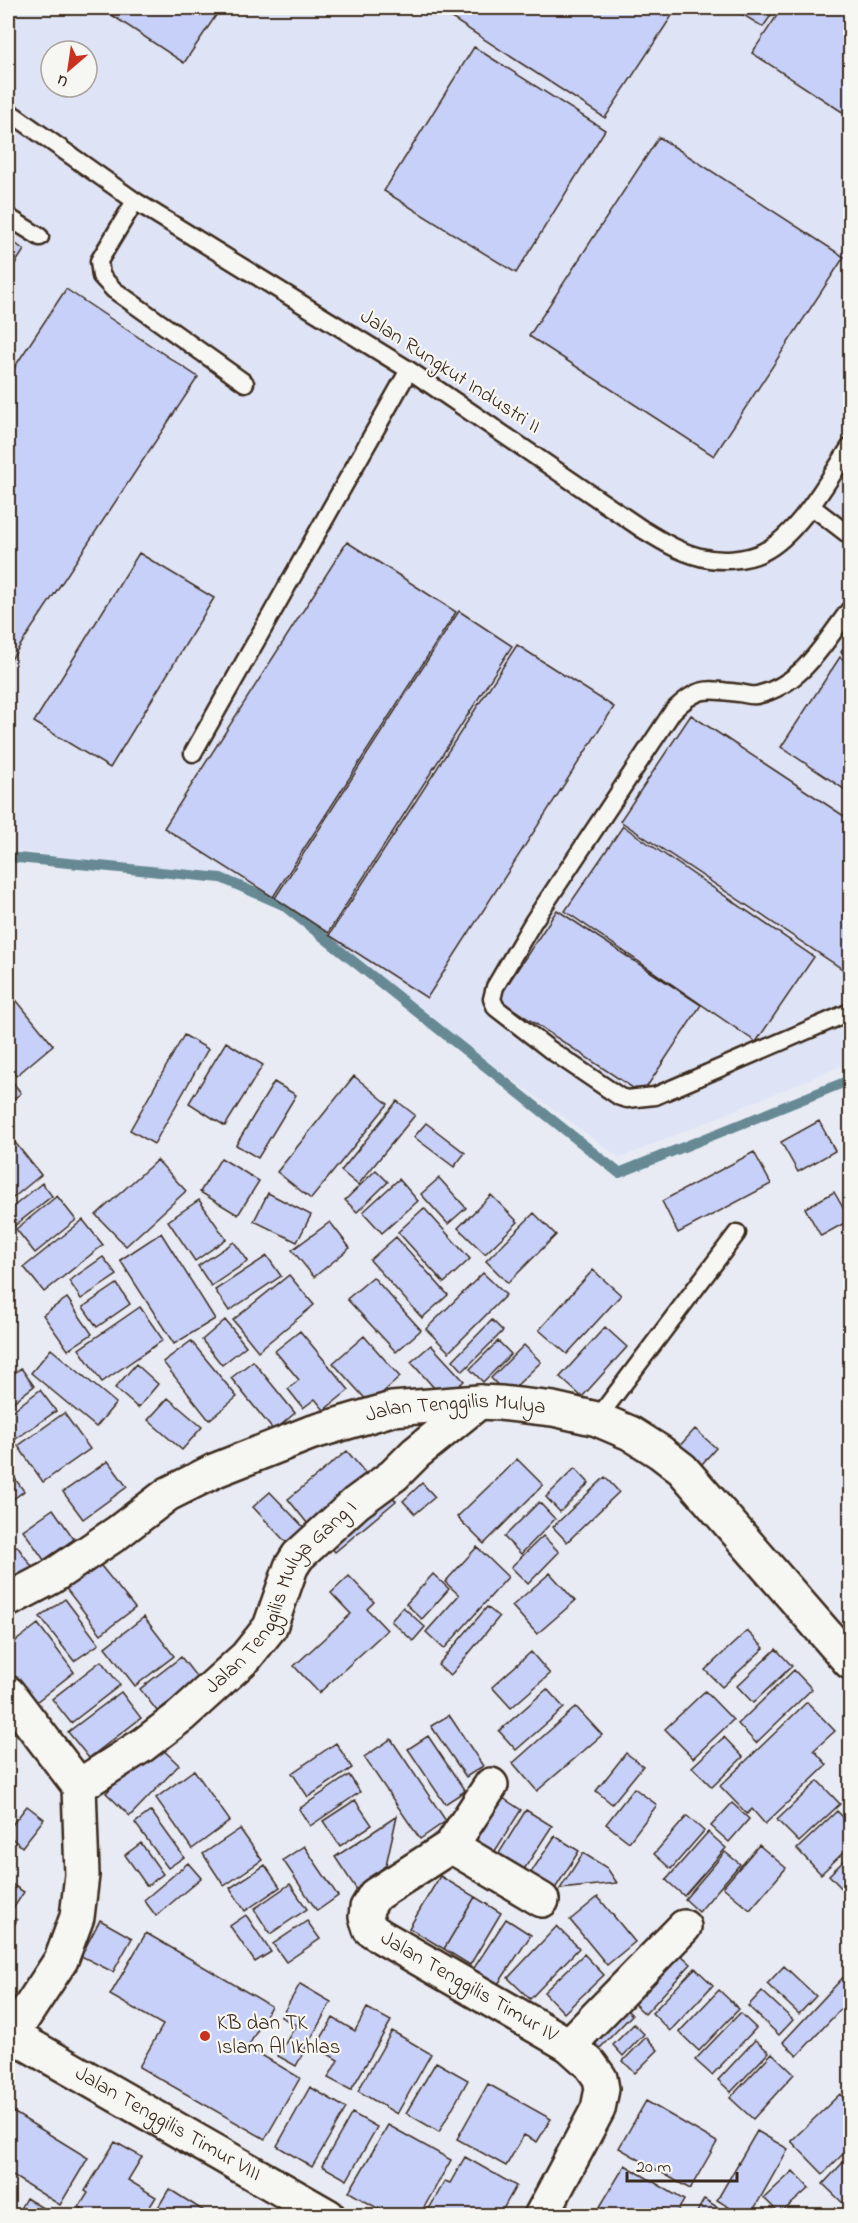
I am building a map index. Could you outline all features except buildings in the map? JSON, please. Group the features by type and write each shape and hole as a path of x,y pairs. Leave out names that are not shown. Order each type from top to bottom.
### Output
{"street":[{"name":"Jalan Tenggilis Mulya","path":"8,1600 50,1578 117,1533 168,1494 216,1470 310,1433 392,1409 479,1402 500,1403 553,1409 597,1419 630,1433 660,1452 682,1469 850,1662"},
{"name":"Jalan Tenggilis Mulya Gang I","path":"80,1786 143,1745 211,1691 246,1657 270,1627 297,1556 356,1503 394,1475 416,1453 479,1402"},
{"path":"8,1693 80,1786 82,1875 77,1917 61,1960 9,2036"},
{"name":"Jalan Tenggilis Timur IV","path":"491,1785 451,1846 375,1895 367,1908 366,1917 370,1929 569,2045 590,2064 600,2078 602,2089 598,2109 541,2216"},
{"path":"451,1846 542,1900"},
{"path":"569,2045 684,1927"},
{"name":"Jalan Tenggilis Timur VIII","path":"9,2036 328,2216"}],"lane":[{"name":"Jalan Rungkut Industri II","path":"8,111 135,201 409,370 642,529 673,547 700,557 735,560 763,552 788,533 811,506 850,447"},
{"path":"135,201 99,261 101,276 114,290 245,383"},
{"path":"8,217 40,237"},
{"path":"194,753 409,370"},
{"path":"811,506 850,536"},
{"path":"850,609 808,666 777,687 756,695 707,689 688,696 673,711 533,922 495,987 492,999 496,1008 549,1049 620,1097 627,1099 655,1096 850,1012"},
{"path":"597,1419 737,1233"}],"shaded area":[{"path":"8,8 850,8 850,1062 620,1158 245,884 8,849"}],"waterway":[{"path":"8,857 221,878 283,905 619,1173 850,1080"}],"place":[{"name":"KB dan TK Islam Al Ikhlas","path":"205,2036"}]}
